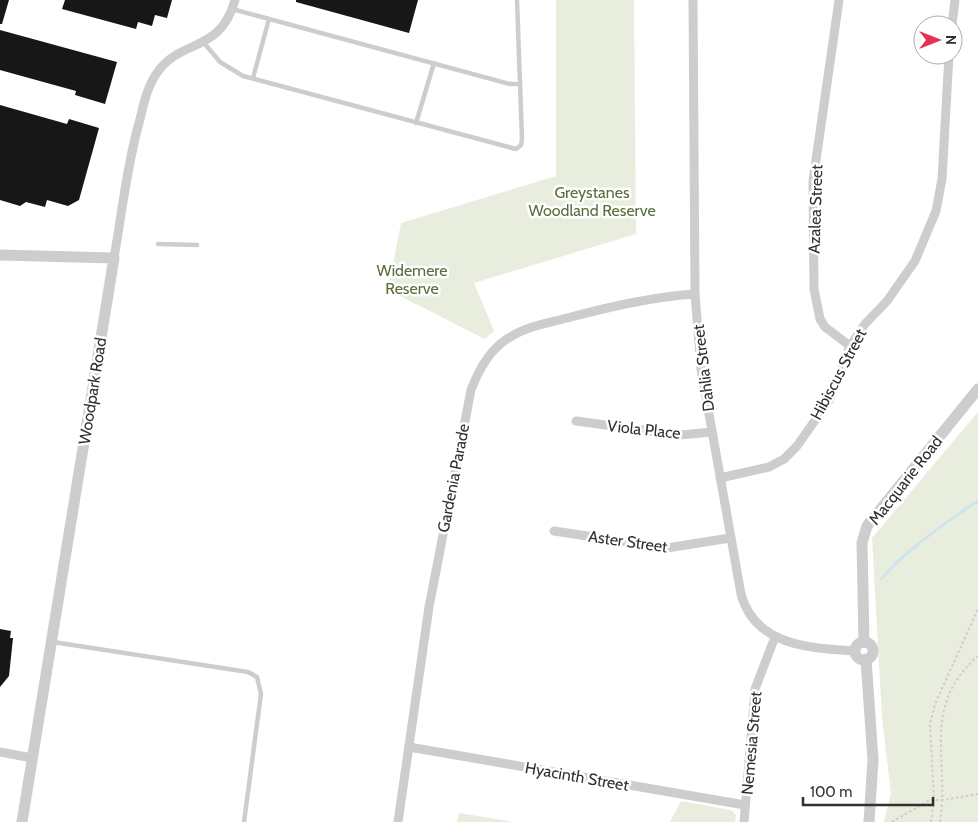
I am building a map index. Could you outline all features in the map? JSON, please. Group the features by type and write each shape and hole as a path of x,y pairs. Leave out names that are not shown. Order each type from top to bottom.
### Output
{"street":[{"name":"Dahlia Street","path":"693,0 695,294 701,369 730,538 747,611 759,626 775,637 855,651"},
{"name":"Azalea Street","path":"839,0 813,182 814,290 820,319 825,327 850,346"},
{"path":"953,15 955,0"},
{"name":"Woodpark Road","path":"22,822 131,155 149,87 166,63 178,54 204,43 220,29 234,4"},
{"name":"Hibiscus Street","path":"720,478 769,467 784,459 802,439 830,399 850,346 865,324 900,284 915,261 936,211 942,179 948,65"},
{"path":"0,255 114,258"},
{"name":"Gardenia Parade","path":"398,822 429,607 471,390 484,362 495,348 511,336 530,328 645,299 695,294"},
{"name":"Macquarie Road","path":"864,642 862,543 867,526 978,389"},
{"name":"Viola Place","path":"576,421 680,435 712,432"},
{"name":"Aster Street","path":"554,531 667,548 730,538"},
{"name":"Nemesia Street","path":"744,822 755,689 775,637"},
{"path":"864,642 872,649 870,656 866,659 859,658 855,651 858,645 864,642"},
{"path":"866,659 873,760 869,822"},
{"name":"Hyacinth Street","path":"409,747 745,805"},
{"path":"0,752 32,758"}],"lane":[{"path":"204,43 220,62 230,69 253,78 516,149 521,145 522,139 517,0"},
{"path":"234,4 269,19 510,84 520,84"},
{"path":"253,78 269,19"},
{"path":"416,123 434,63"},
{"path":"158,244 197,245"},
{"path":"51,642 248,672 257,677 261,694 244,822"}],"path":[{"path":"931,822 934,800 930,724 935,704 978,609"},
{"path":"940,822 944,800 940,732 942,717 956,681 978,656"},
{"path":"892,822 927,801 978,794"}],"green space":[{"name":"Greystanes Woodland Reserve","path":"556,0 634,0 636,234 474,283 494,331 485,339 388,290 401,223 556,176"},
{"path":"978,412 978,822 884,822 891,793 882,718 872,538"},
{"path":"681,801 731,810 736,815 735,822 670,822"},
{"path":"459,813 515,822 457,822"}],"building":[{"path":"0,0 9,0 2,24 0,24"},
{"path":"65,0 172,0 167,18 155,15 152,26 138,22 136,29 62,9"},
{"path":"296,0 418,0 409,33 296,2"},
{"path":"0,30 117,62 105,104 75,95 76,91 0,70"},
{"path":"0,105 67,124 69,119 99,128 79,200 68,206 47,200 45,207 26,202 20,206 0,200"},
{"path":"0,629 11,631 10,638 13,638 9,676 0,687"}],"waterway":[{"path":"881,579 925,538 978,502"}],"park label":[{"name":"Widemere Reserve","path":"412,279"}]}
